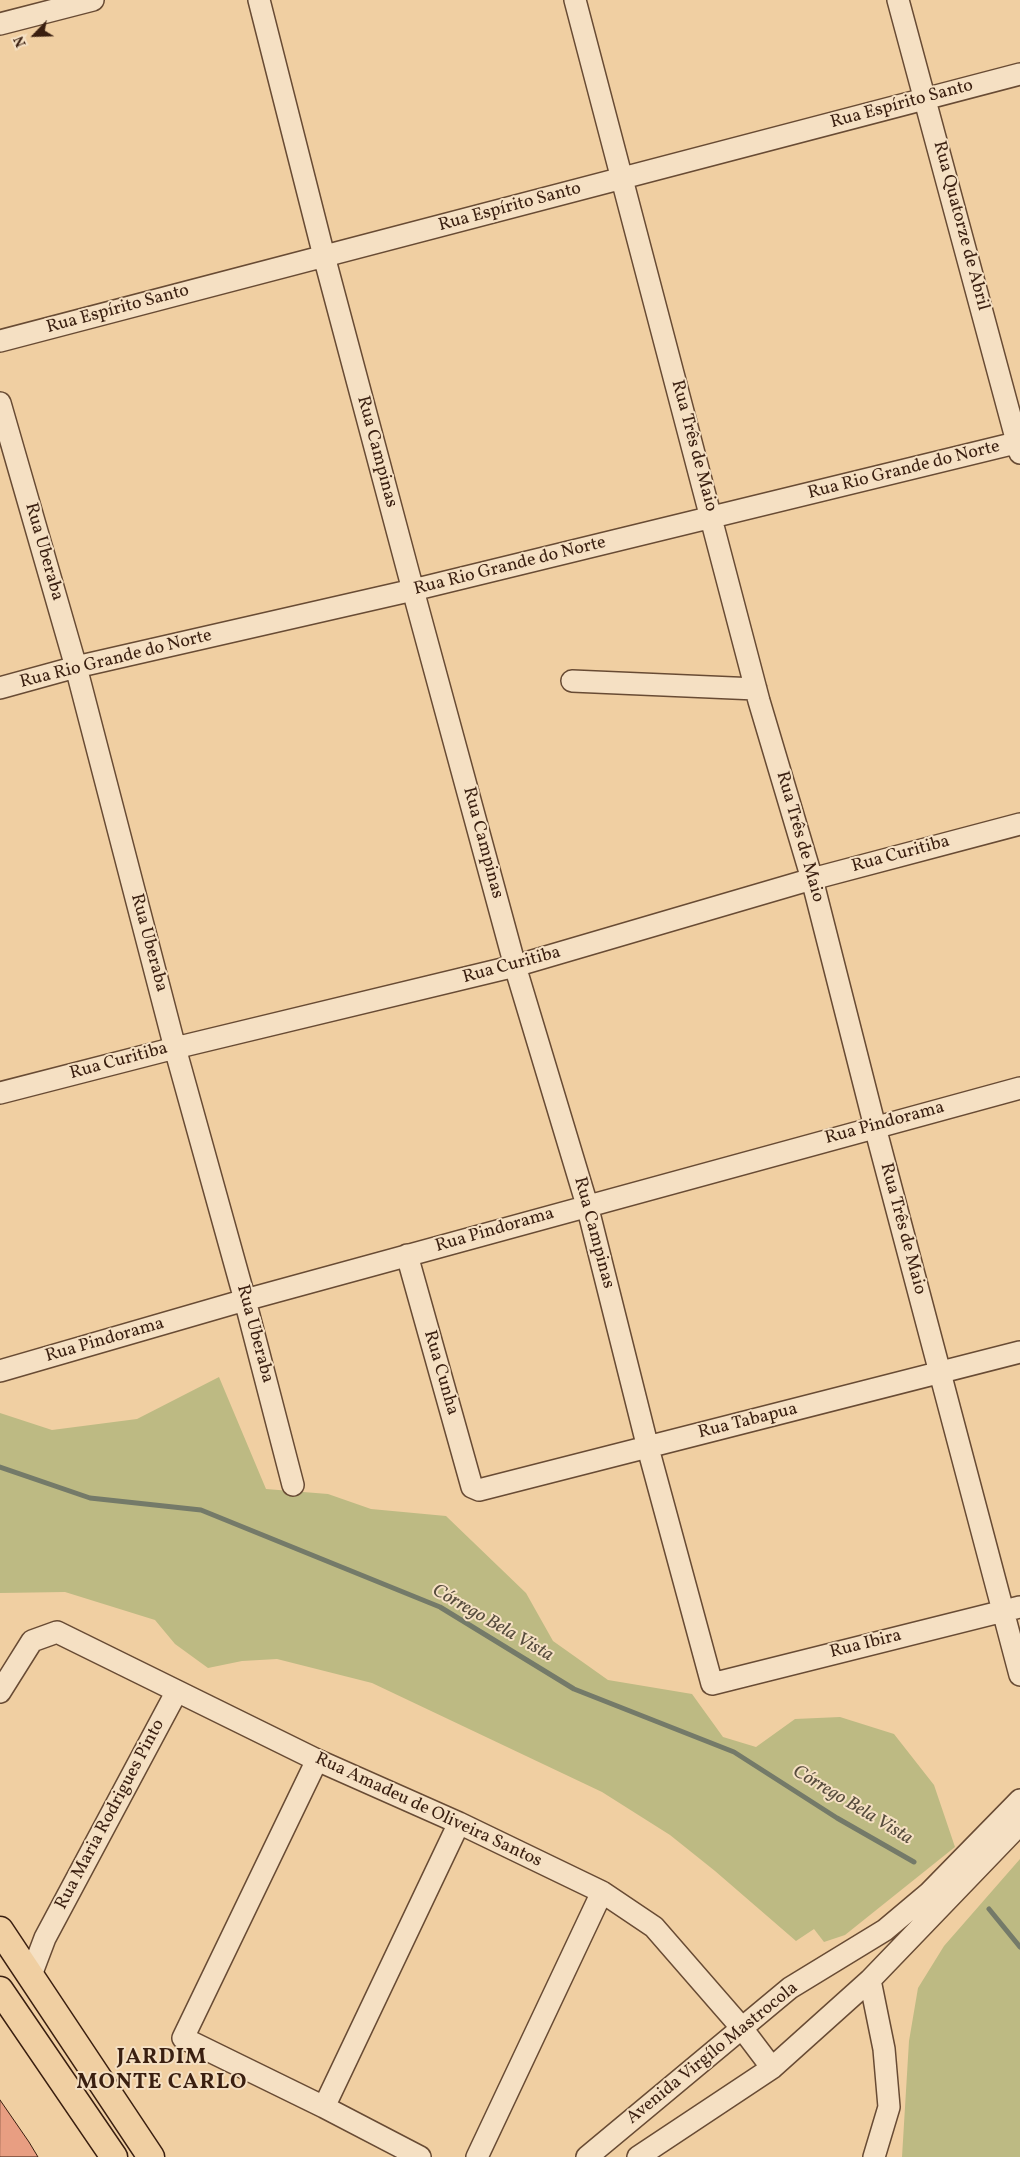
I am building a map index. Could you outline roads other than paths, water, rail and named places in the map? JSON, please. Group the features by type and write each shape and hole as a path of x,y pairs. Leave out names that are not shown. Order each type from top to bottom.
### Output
{"main road":[{"path":"5,1937 151,2157"},
{"path":"0,1990 114,2157"}],"street":[{"path":"0,24 93,0"},
{"name":"Rua Campinas","path":"259,0 324,256 413,590 515,966 586,1205 648,1448 712,1684"},
{"name":"Rua Três de Maio","path":"575,0 624,178 756,689 812,879 940,1373 1011,1609 1020,1675"},
{"name":"Rua Quatorze de Abril","path":"898,0 1019,446"},
{"name":"Rua Espírito Santo","path":"0,341 1020,74"},
{"name":"Rua Uberaba","path":"0,403 76,667 175,1048 245,1300 293,1485"},
{"name":"Rua Rio Grande do Norte","path":"0,688 76,667 413,590 1019,446"},
{"path":"572,681 756,689"},
{"name":"Rua Curitiba","path":"0,1093 175,1048 515,966 812,879 1020,824"},
{"name":"Rua Pindorama","path":"0,1371 245,1300 586,1205 1020,1088"},
{"name":"Rua Cunha","path":"407,1255 472,1487 475,1489"},
{"name":"Rua Tabapua","path":"475,1489 479,1490 648,1448 1020,1352"},
{"name":"Rua Ibira","path":"712,1684 1011,1609"},
{"name":"Rua Amadeu de Oliveira Santos","path":"0,1692 32,1641 57,1632 317,1760 459,1822 602,1892 654,1928 741,2027 772,2068"},
{"name":"Rua Maria Rodrigues Pinto","path":"31,1975 45,1938 178,1691"},
{"path":"317,1760 182,2038 324,2107 420,2157"},
{"path":"1010,1822 1020,1800"},
{"path":"324,2107 459,1822"},
{"name":"Avenida Virgílo Mastrocola","path":"638,2157 772,2068 870,1980 1010,1822"},
{"name":"Avenida Virgílo Mastrocola","path":"588,2157 741,2027 790,1988 886,1930 1010,1822"},
{"path":"477,2157 602,1892"},
{"path":"5,1937 29,1943 45,1938"},
{"path":"870,1980 884,2049 889,2107 874,2157"}],"waterway":[{"name":"Córrego Bela Vista","path":"0,1467 90,1498 201,1510 440,1607 574,1689 734,1752 837,1818 914,1862"},
{"name":"Córrego Bela Vista","path":"989,1909 1020,1947"}],"district":[{"name":"JARDIM MONTE CARLO","path":"162,2072"}]}
